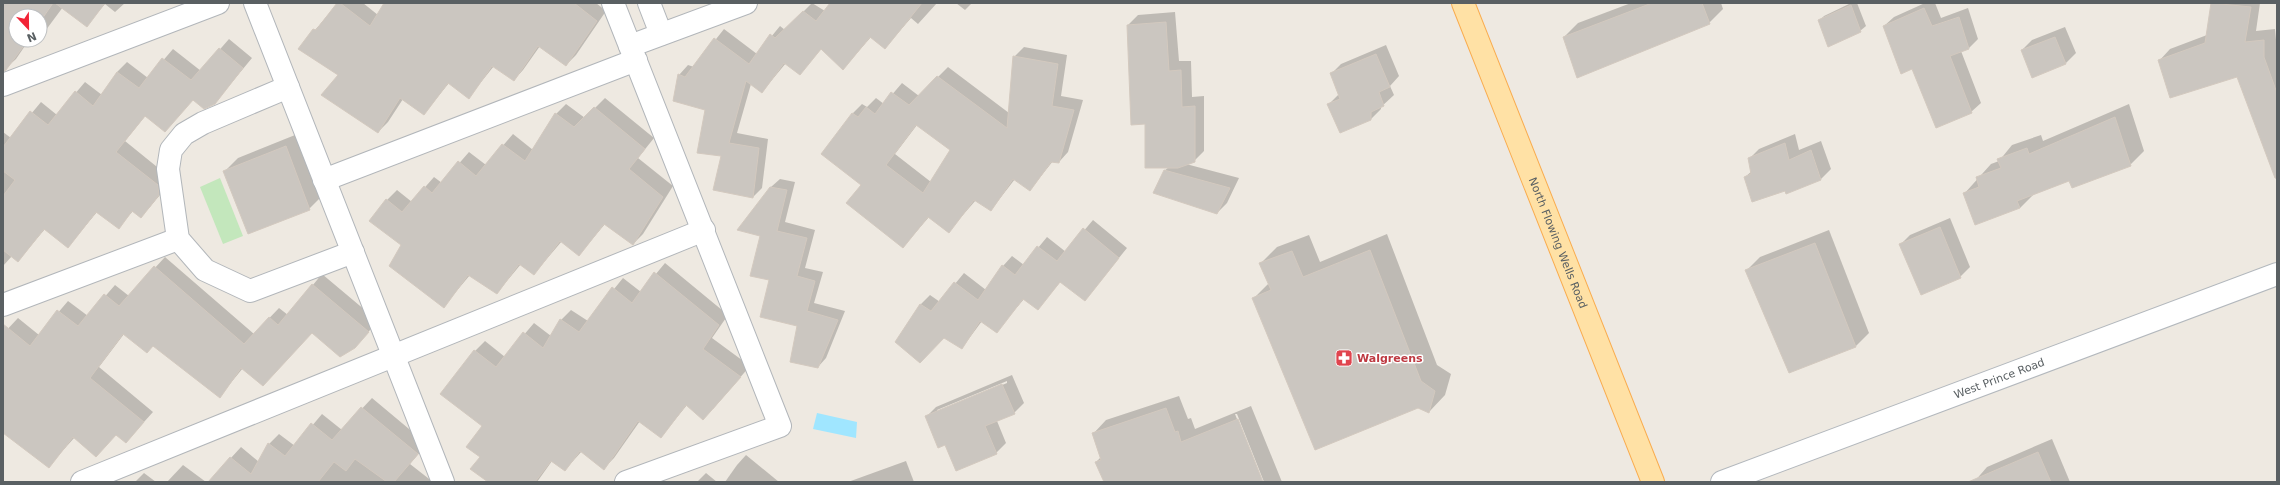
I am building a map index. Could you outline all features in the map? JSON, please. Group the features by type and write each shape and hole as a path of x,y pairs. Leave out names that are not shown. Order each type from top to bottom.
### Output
{"main road":[{"name":"North Flowing Wells Road","path":"1463,3 1653,482"}],"street":[{"path":"3,85 218,3"},
{"path":"613,3 704,230 780,426 626,482"},
{"path":"649,3 661,34"},
{"path":"324,180 633,53 661,34 746,3"},
{"path":"259,4 288,87 443,482"},
{"path":"288,87 203,123 184,134 171,150 168,169 178,239 205,270 250,290 353,252"},
{"path":"82,482 704,230"},
{"path":"3,305 178,239"},
{"name":"West Prince Road","path":"1722,482 2277,274"}],"green space":[{"path":"220,178 243,236 223,244 200,187"}],"water":[{"path":"817,413 857,422 856,438 813,429"}],"building":[{"path":"3,3 53,3 48,10 48,8 8,8 8,48 22,48 3,72"},
{"path":"55,3 105,3 87,27"},
{"path":"337,3 340,3 370,26 384,3 574,3 597,21 566,66 538,46 514,81 492,66 469,99 448,83 424,115 400,98 378,133 321,95 338,75 298,49 313,29 316,30"},
{"path":"830,3 922,3 885,49 870,37 843,70 821,49 800,75 784,63 762,93 746,81 729,143 759,148 753,198 713,190 721,156 697,153 705,110 673,101 678,74 685,77 714,38 749,64 770,34 775,38 803,11 816,21"},
{"path":"1652,3 1702,3 1710,24 1577,78 1563,37"},
{"path":"2211,3 2251,7 2245,42 2264,40 2264,57 2277,93 2277,178 2275,178 2237,77 2170,98 2158,60 2205,43"},
{"path":"1851,5 1861,32 1828,47 1818,20"},
{"path":"1924,8 1932,26 1959,17 1969,49 1950,56 1972,113 1936,128 1912,69 1901,74 1883,26"},
{"path":"1166,22 1169,71 1181,70 1182,107 1195,106 1195,162 1178,168 1145,168 1145,124 1131,125 1127,25"},
{"path":"2055,37 2066,64 2032,78 2021,50"},
{"path":"219,48 243,68 215,104 204,109 193,100 165,132 145,116 116,152 158,185 159,195 141,218 132,211 119,229 96,212 68,248 44,229 18,262 3,250 3,196 15,180 3,171 3,147 30,111 48,125 75,91 93,106 117,72 139,88 162,58 191,80"},
{"path":"1376,54 1390,87 1379,92 1384,106 1371,112 1371,120 1340,133 1327,104 1340,99 1330,73"},
{"path":"1013,56 1058,64 1052,106 1074,110 1059,163 1051,162 1030,191 1013,179 991,211 974,200 949,233 928,217 903,248 846,203 861,185 821,154 852,113 858,117 866,107 875,114 891,92 909,105 937,76 1007,128","holes":["916,125 950,150 923,193 886,165"]},
{"path":"594,107 645,149 629,169 663,197 633,245 604,224 579,256 560,241 534,275 519,264 497,294 468,275 444,308 389,266 401,245 369,221 386,199 402,212 424,186 432,193 458,161 476,176 502,144 525,161 555,113 574,127"},
{"path":"2115,117 2131,166 2072,188 2069,181 2017,201 2020,208 1975,225 1963,193 1979,187 1976,177 2001,168 1997,159 2027,148 2029,154"},
{"path":"1785,143 1789,160 1811,150 1821,180 1786,194 1785,191 1752,202 1744,177 1751,174 1748,158"},
{"path":"286,146 310,210 248,234 223,171"},
{"path":"1164,170 1230,188 1217,214 1153,193"},
{"path":"770,187 787,190 777,231 807,238 797,276 815,281 807,311 838,320 818,368 790,362 797,326 760,317 769,280 750,276 760,236 737,230"},
{"path":"1940,227 1961,278 1921,295 1899,244"},
{"path":"1083,228 1119,258 1085,301 1060,282 1038,310 1023,299 997,333 980,321 962,349 944,338 920,363 895,342 920,304 931,311 954,282 978,300 1002,265 1015,275 1037,246 1057,261"},
{"path":"1815,243 1856,347 1789,373 1745,270"},
{"name":"Walgreens","path":"1370,250 1421,381 1435,391 1429,413 1418,408 1315,450 1252,298 1271,290 1259,263 1292,251 1303,277"},
{"path":"154,266 244,344 269,317 278,325 312,284 369,332 355,348 340,357 312,333 263,386 241,368 220,398 153,346 147,353 123,334 90,378 144,422 126,443 116,435 96,457 73,437 49,468 3,433 3,324 30,346 57,310 78,326 104,294 119,306"},
{"path":"654,272 719,325 703,349 741,377 703,420 686,405 661,438 638,421 604,470 580,451 565,471 551,461 535,482 488,482 470,469 480,457 466,447 482,426 440,394 474,350 496,367 523,332 543,348 560,319 579,332 612,287 632,303"},
{"path":"1002,384 1015,414 985,426 997,454 956,471 945,445 938,448 925,416"},
{"path":"361,407 418,454 394,482 387,482 355,459 346,471 334,462 318,482 208,482 230,457 251,474 268,443 285,456 311,423 332,440"},
{"path":"1166,408 1175,432 1178,431 1181,442 1238,419 1263,482 1104,482 1095,462 1101,460 1092,433"},
{"path":"2038,452 2051,482 1968,482"}],"place":[{"name":"Walgreens","path":"1344,358"}]}
